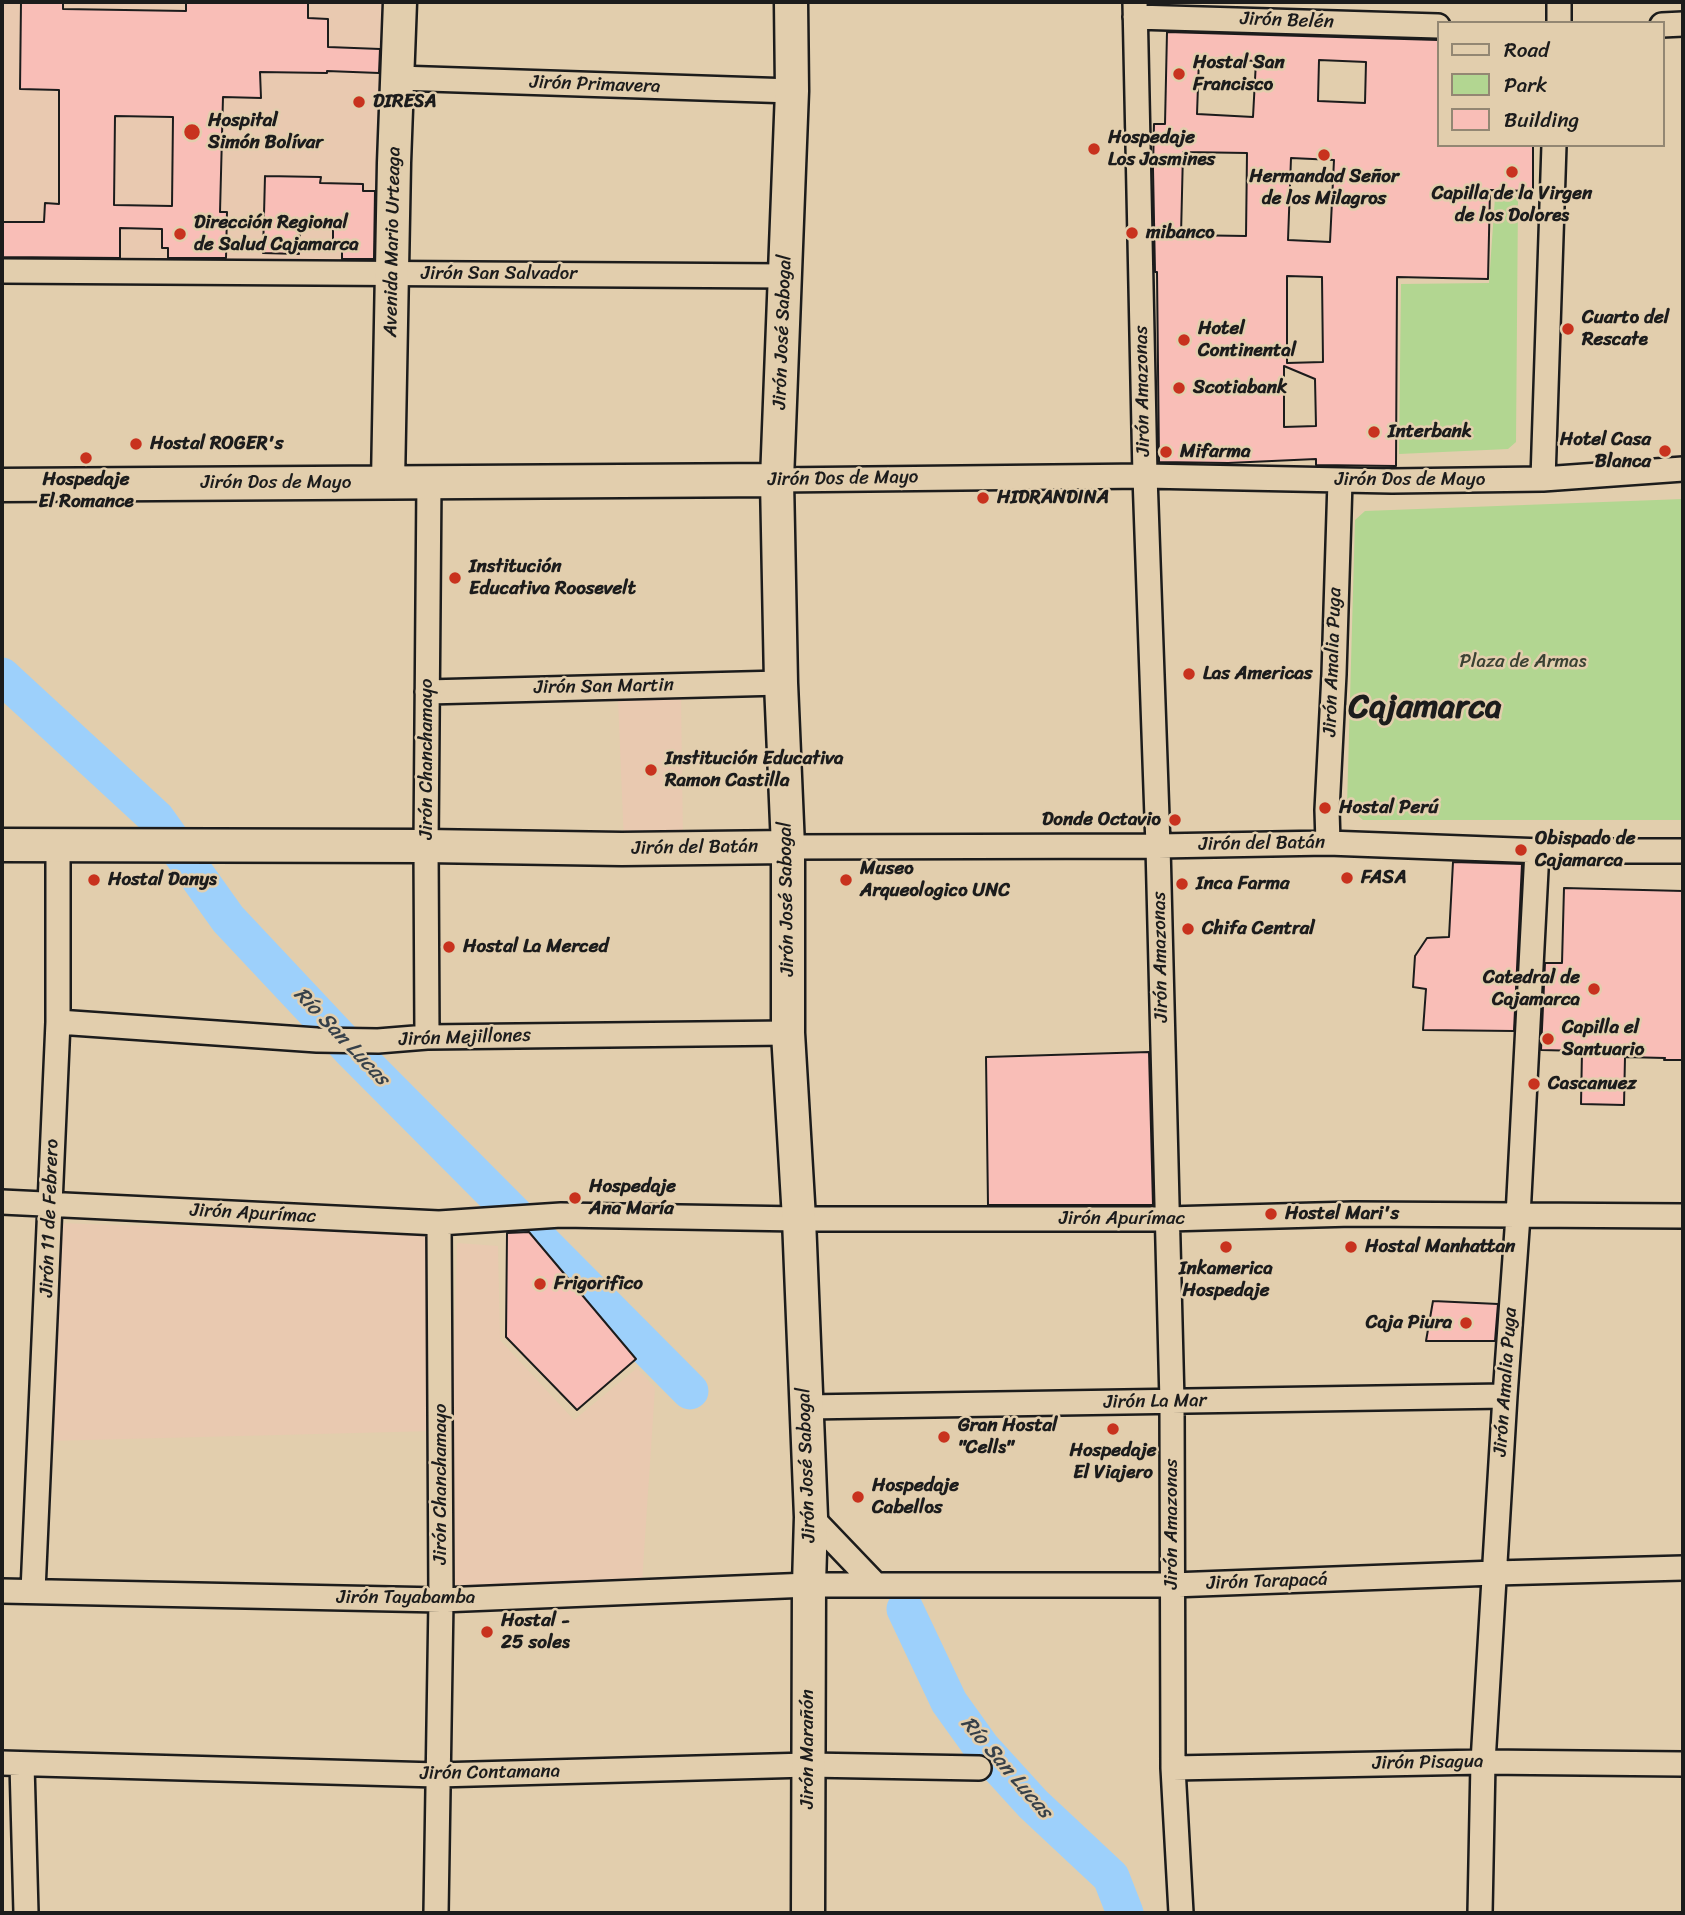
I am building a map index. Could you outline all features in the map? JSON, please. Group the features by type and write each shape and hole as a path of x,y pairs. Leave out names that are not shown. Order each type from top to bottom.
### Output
{"street":[{"name":"Avenida Mario Urteaga","path":"388,482 400,2"},
{"name":"Jirón José Sabogal","path":"791,2 792,91 777,480 788,847 788,1033 799,1219 811,1517 809,1585"},
{"path":"1559,2 1559,21"},
{"name":"Jirón Belén","path":"1135,9 1436,26"},
{"name":"Jirón Amazonas","path":"1135,9 1145,476 1158,846 1172,1402 1173,1768 1181,1913"},
{"path":"1664,24 1683,24"},
{"name":"Jirón Primavera","path":"398,78 792,91"},
{"path":"1543,479 1554,147"},
{"name":"Jirón San Salvador","path":"2,271 786,276"},
{"name":"Jirón Dos de Mayo","path":"2,485 1145,476 1340,481 1543,479 1683,469"},
{"name":"Jirón Chanchamayo","path":"427,1037 429,481"},
{"name":"Jirón Amalia Puga","path":"1328,843 1326,810 1334,674 1340,481"},
{"name":"Jirón San Martin","path":"427,692 781,683"},
{"name":"Jirón del Batán","path":"2,845 622,849 1328,843 1537,851 1683,851"},
{"name":"Jirón 11 de Febrero","path":"33,1591 58,1022 58,845"},
{"name":"Jirón Amalia Puga","path":"1480,1913 1483,1762 1518,1216 1537,851"},
{"name":"Jirón Mejillones","path":"58,1022 317,1040 378,1041 427,1037 788,1033"},
{"name":"Jirón Apurímac","path":"2,1202 439,1223 561,1215 799,1219 1167,1219 1353,1214 1683,1216"},
{"name":"Jirón Chanchamayo","path":"436,1913 441,1600 439,1223"},
{"name":"Jirón La Mar","path":"806,1407 1505,1395"},
{"path":"811,1517 876,1585"},
{"name":"Jirón Tarapacá","path":"809,1585 1172,1585 1683,1568"},
{"name":"Jirón Tayabamba","path":"2,1591 441,1600 809,1585"},
{"name":"Jirón Marañón","path":"808,1913 809,1585"},
{"name":"Jirón Pisagua","path":"1173,1768 1483,1762 1683,1764"},
{"path":"12,1763 26,1913"},
{"name":"Jirón Contamana","path":"12,1763 438,1774 808,1765 979,1768"}],"shaded area":[{"name":"Hospital Simón Bolívar","path":"2,2 387,2 379,265 2,261"},
{"name":"Institución Educativa Ramon Castilla","path":"618,699 681,699 683,841 624,843"},
{"path":"60,1223 428,1235 432,1431 48,1441"},
{"path":"457,1243 498,1246 500,1340 574,1420 637,1368 655,1388 642,1582 447,1588"}],"green space":[{"path":"1495,197 1518,197 1516,442 1508,449 1399,454 1401,284 1489,283"},
{"name":"Plaza de Armas","path":"1683,499 1683,820 1363,820 1347,806 1355,520 1365,511"}],"building":[{"path":"21,2 63,2 63,9 186,11 186,2 308,2 308,18 328,19 328,47 380,49 379,73 260,72 261,98 223,97 220,212 227,212 226,258 168,258 168,248 162,248 162,229 120,228 120,258 2,257 2,222 44,222 45,203 59,204 59,90 20,89","holes":["115,116 173,117 172,206 114,205"]},
{"path":"1167,32 1436,40 1436,147 1533,147 1533,191 1490,190 1488,279 1397,277 1396,466 1316,465 1316,459 1228,463 1159,462 1154,124 1165,124","holes":["1199,58 1256,61 1253,117 1197,114","1319,60 1366,62 1365,103 1318,101","1183,152 1247,153 1246,236 1181,235","1291,158 1334,160 1330,242 1288,240","1287,276 1322,277 1323,362 1287,363","1284,366 1315,379 1316,426 1284,427"]},
{"path":"265,176 321,177 320,183 363,184 363,191 375,191 374,259 342,259 342,247 333,246 333,229 300,228 299,254 263,253"},
{"path":"1453,862 1522,864 1514,1031 1423,1030 1426,989 1413,987 1415,956 1427,938 1449,937"},
{"name":"Catedral de Cajamarca","path":"1564,888 1683,891 1683,1060 1625,1057 1624,1105 1581,1104 1582,1051 1541,1050 1545,963 1562,963"},
{"path":"1149,1052 1153,1205 988,1205 986,1057"},
{"name":"Frigorifico","path":"529,1232 636,1359 577,1410 506,1337 507,1233"},
{"name":"Caja Piura","path":"1433,1301 1498,1304 1495,1341 1426,1341"}],"waterway":[{"name":"Río San Lucas","path":"2,676 156,818 228,919 353,1052 690,1391"},
{"name":"Río San Lucas","path":"905,1609 949,1702 982,1748 1033,1804 1111,1877 1125,1913"}],"place":[{"name":"Hostal San Francisco","path":"1179,74"},
{"name":"DIRESA","path":"359,102"},
{"name":"Hospital Simón Bolívar","path":"192,132"},
{"name":"Hospedaje Los Jasmines","path":"1094,149"},
{"name":"Hermandad Señor de los Milagros","path":"1324,155"},
{"name":"Capilla de la Virgen de los Dolores","path":"1512,172"},
{"name":"mibanco","path":"1132,233"},
{"name":"Dirección Regional de Salud Cajamarca","path":"180,234"},
{"name":"Cuarto del Rescate","path":"1568,329"},
{"name":"Hotel Continental","path":"1184,340"},
{"name":"Scotiabank","path":"1179,388"},
{"name":"Interbank","path":"1374,432"},
{"name":"Hostal ROGER's","path":"136,444"},
{"name":"Hotel Casa Blanca","path":"1665,451"},
{"name":"Mifarma","path":"1166,452"},
{"name":"Hospedaje El Romance","path":"86,458"},
{"name":"HIDRANDINA","path":"983,498"},
{"name":"Institución Educativa Roosevelt","path":"455,578"},
{"name":"Las Americas","path":"1189,674"},
{"name":"Institución Educativa Ramon Castilla","path":"651,770"},
{"name":"Hostal Perú","path":"1325,808"},
{"name":"Donde Octavio","path":"1175,820"},
{"name":"Obispado de Cajamarca","path":"1521,850"},
{"name":"FASA","path":"1347,878"},
{"name":"Hostal Danys","path":"94,880"},
{"name":"Museo Arqueologico UNC","path":"846,880"},
{"name":"Inca Farma","path":"1182,884"},
{"name":"Chifa Central","path":"1188,929"},
{"name":"Hostal La Merced","path":"449,947"},
{"name":"Catedral de Cajamarca","path":"1594,989"},
{"name":"Capilla el Santuario","path":"1548,1039"},
{"name":"Cascanuez","path":"1534,1084"},
{"name":"Hospedaje Ana María","path":"575,1198"},
{"name":"Hostel Mari's","path":"1271,1214"},
{"name":"Inkamerica Hospedaje","path":"1226,1247"},
{"name":"Hostal Manhattan","path":"1351,1247"},
{"name":"Frigorifico","path":"540,1284"},
{"name":"Caja Piura","path":"1466,1323"},
{"name":"Hospedaje El Viajero","path":"1113,1429"},
{"name":"Gran Hostal \"Cells\"","path":"944,1437"},
{"name":"Hospedaje Cabellos","path":"858,1497"},
{"name":"Hostal - 25 soles","path":"487,1632"}],"district":[{"name":"Cajamarca","path":"1425,709"}]}
